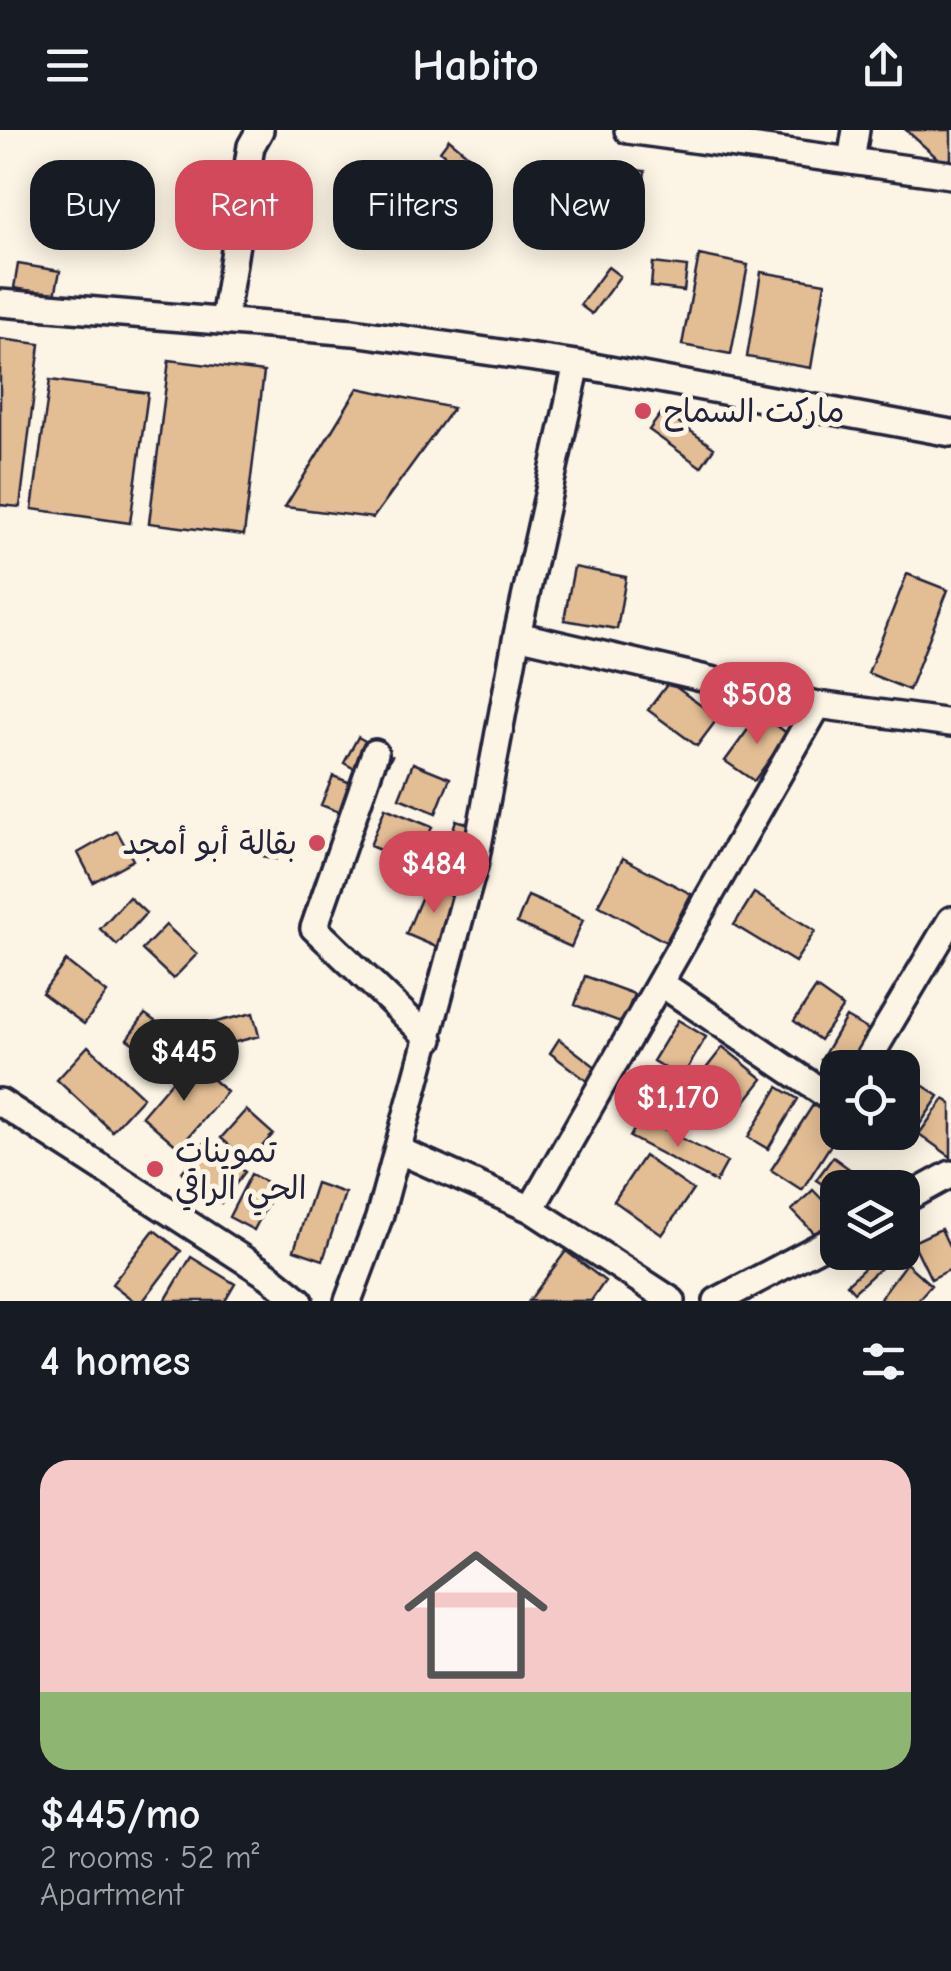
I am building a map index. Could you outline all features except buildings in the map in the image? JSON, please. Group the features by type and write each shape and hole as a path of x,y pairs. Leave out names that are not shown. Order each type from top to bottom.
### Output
{"street":[{"path":"224,322 252,146 260,130"},
{"path":"628,130 951,175"},
{"path":"851,161 856,130"},
{"path":"0,303 354,332 578,364 951,433"},
{"path":"348,1301 379,1218 475,862 516,635 578,364"},
{"path":"516,635 818,705 951,723"},
{"path":"531,1208 818,705"},
{"path":"375,753 314,928 430,1039"},
{"path":"873,1050 951,920"},
{"path":"662,984 820,1091"},
{"path":"0,1102 269,1276 300,1301"},
{"path":"398,1150 531,1208 672,1301"},
{"path":"920,1191 951,1174"},
{"path":"717,1301 820,1247"}],"place":[{"name":"ماركت السماح","path":"643,411"},
{"name":"بقالة أبو أمجد","path":"317,843"},
{"name":"تموينات الحي الراقي","path":"155,1169"}]}
